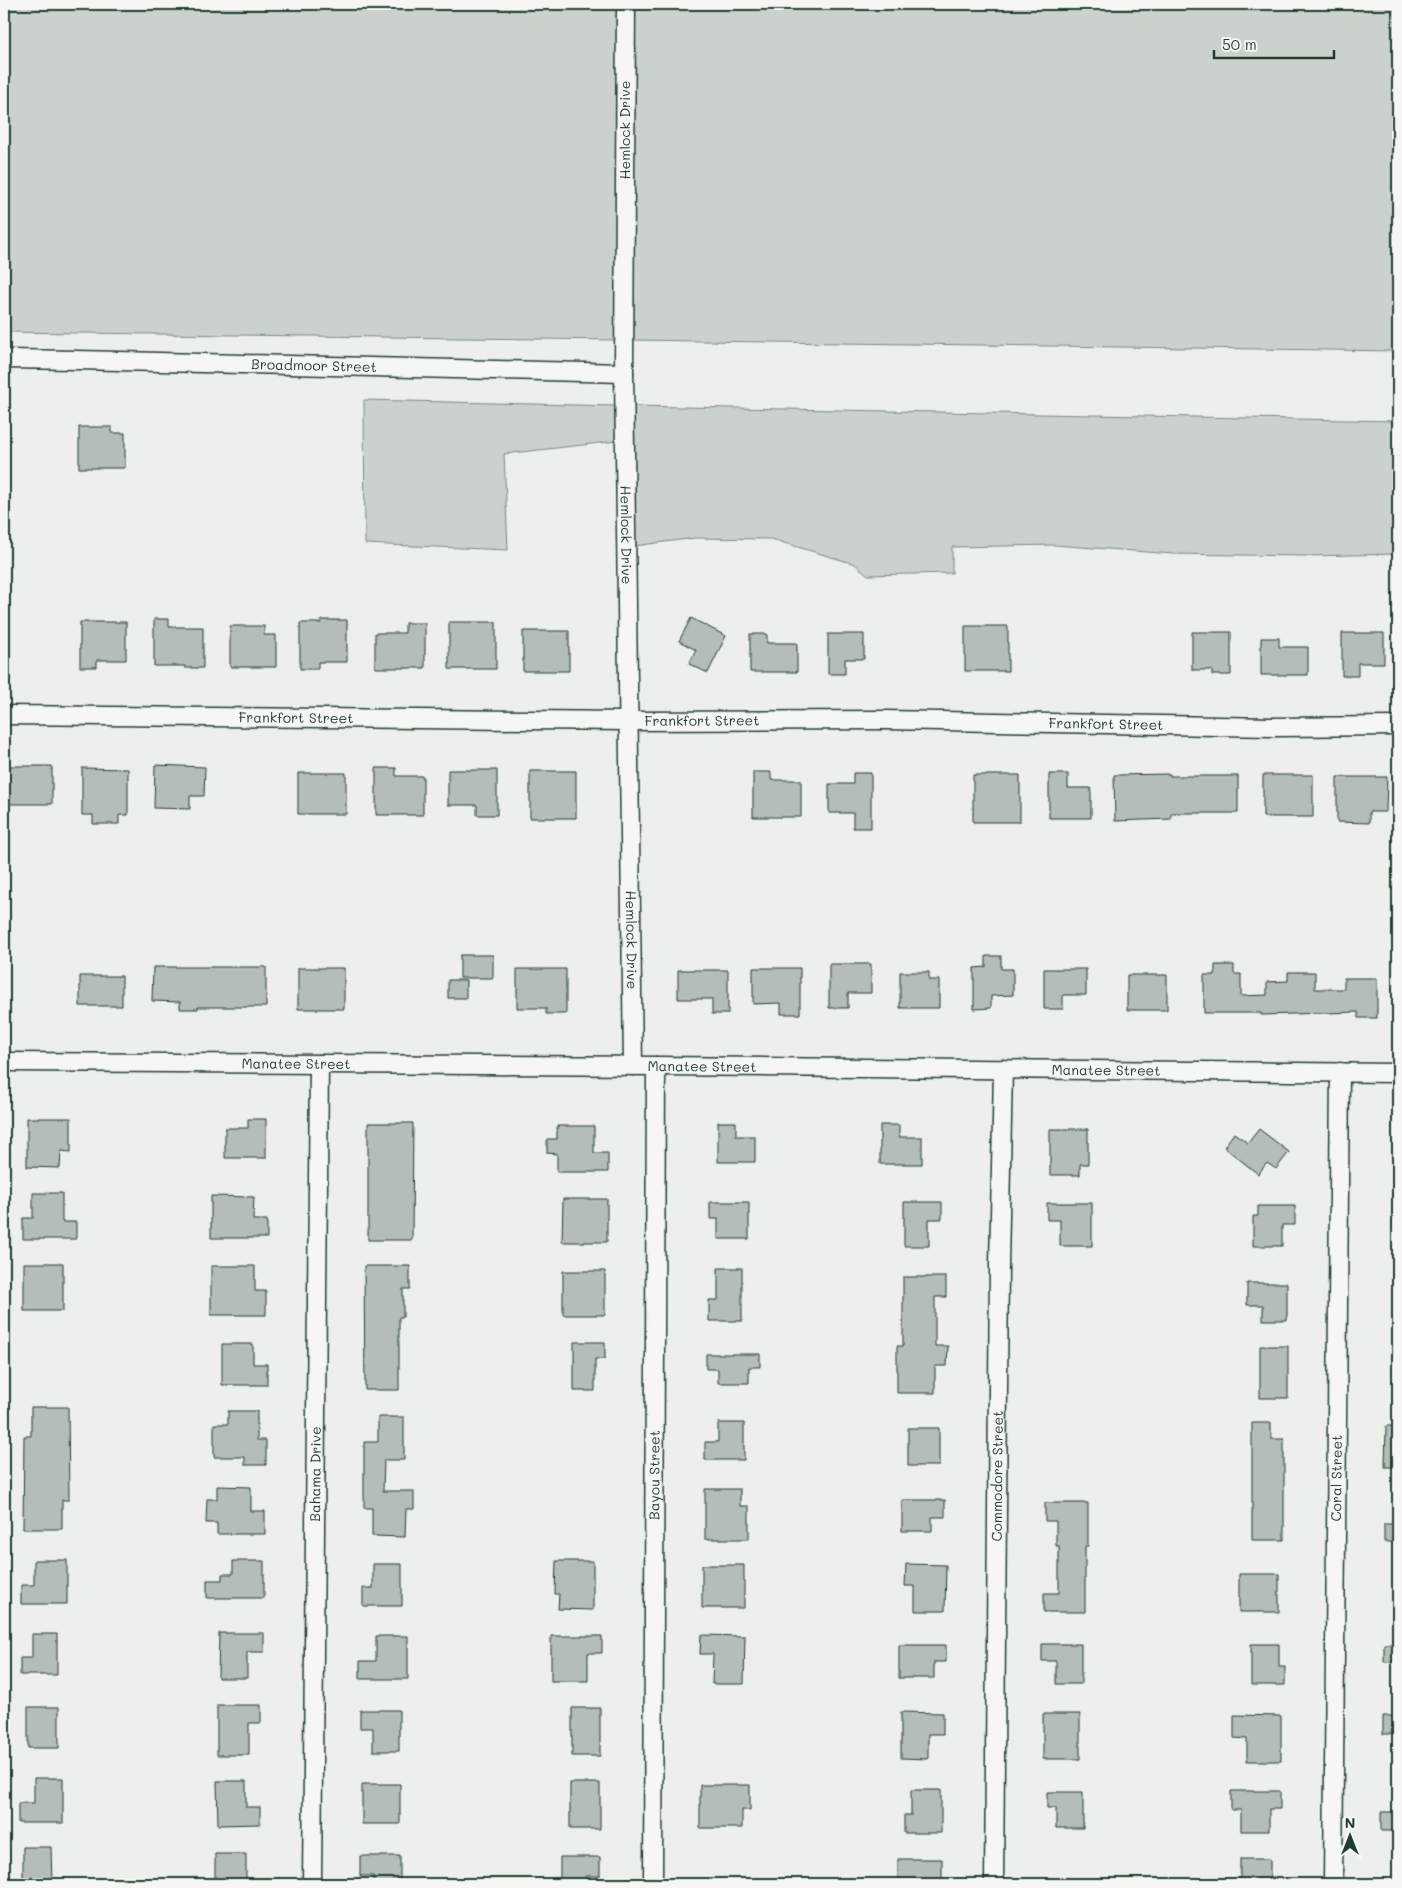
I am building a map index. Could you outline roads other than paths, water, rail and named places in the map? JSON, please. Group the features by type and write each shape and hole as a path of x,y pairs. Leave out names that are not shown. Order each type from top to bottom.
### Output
{"street":[{"name":"Hemlock Drive","path":"626,4 624,373 627,721 633,1066"},
{"name":"Broadmoor Street","path":"4,359 624,373"},
{"name":"Frankfort Street","path":"4,715 627,721 885,720 1273,727 1398,726"},
{"name":"Manatee Street","path":"4,1062 1398,1073"},
{"name":"Bahama Drive","path":"312,1884 319,1064"},
{"name":"Bayou Street","path":"653,1884 656,1066"},
{"name":"Commodore Street","path":"994,1884 999,1265 1003,1069"},
{"name":"Coral Street","path":"1333,1884 1340,1072"}]}
